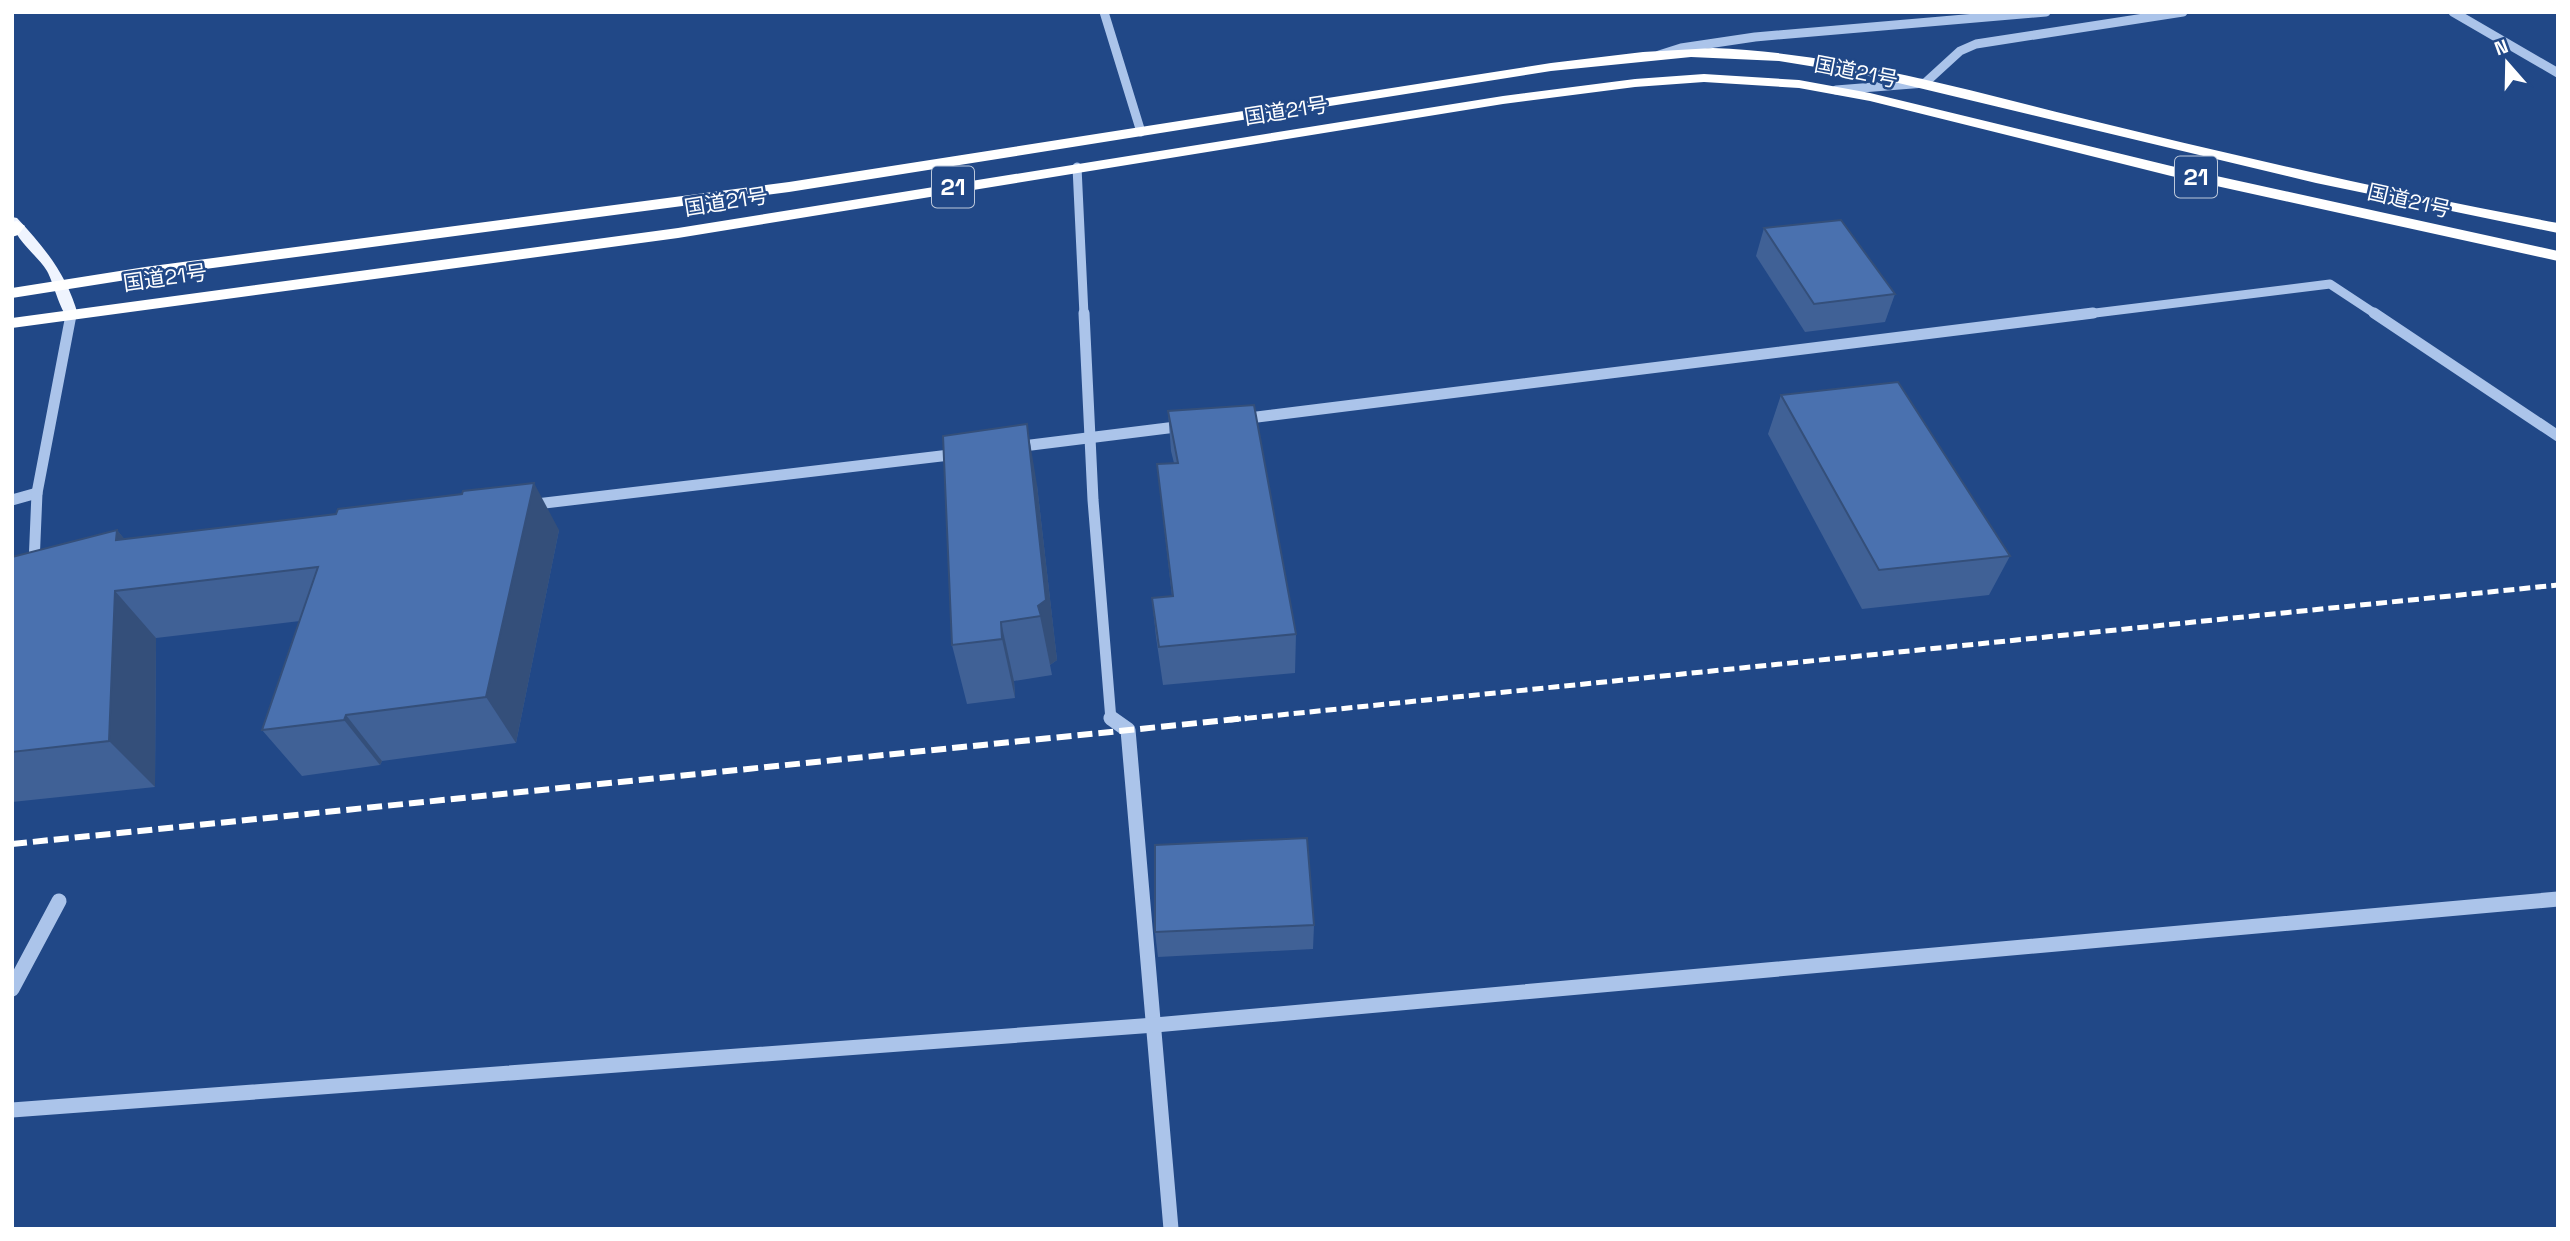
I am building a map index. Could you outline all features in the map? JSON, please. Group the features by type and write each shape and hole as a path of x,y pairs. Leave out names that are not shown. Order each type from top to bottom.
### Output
{"highway":[{"name":"国道21号","path":"12,293 145,272 789,187 1551,67 1652,57 1732,53 1823,62 1925,83 2255,164 2558,228"},
{"name":"国道21号","path":"12,323 678,233 1503,100 1635,83 1704,78 1753,80 1836,90 2184,174 2558,256"}],"main road":[{"path":"14,227 46,258 64,285 71,315"}],"street":[{"path":"1104,12 1141,132"},
{"path":"1652,57 1681,48 1755,37 2046,12"},
{"path":"1836,90 1925,83 1959,51 1976,44 2183,12"},
{"path":"2453,12 2558,73"},
{"path":"1077,167 1093,500 1111,721 1128,730 1171,1229"},
{"path":"1228,421 2330,284 2558,436"},
{"path":"47,563 33,564 37,493 71,315"},
{"path":"1008,448 1201,424"},
{"path":"514,507 967,453"},
{"path":"12,500 37,493"},
{"path":"12,1110 1155,1025 2558,900"},
{"path":"12,989 59,901"}],"building":[{"path":"1841,220 1895,294 1814,304 1764,228"},
{"path":"1898,382 2010,556 1879,570 1781,395"},
{"path":"1254,405 1296,634 1159,647 1152,598 1173,596 1157,464 1178,463 1168,411"},
{"path":"1027,424 1046,600 1038,606 1041,616 1001,622 1002,639 952,645 943,436"},
{"path":"534,483 486,697 346,715 344,720 262,730 318,567 115,591 109,741 12,752 12,557 117,530 116,540 336,514 338,509"},
{"path":"1307,838 1314,925 1155,932 1155,845"}],"railway":[{"path":"1230,720 2558,585"},
{"path":"12,844 1247,718"}]}
